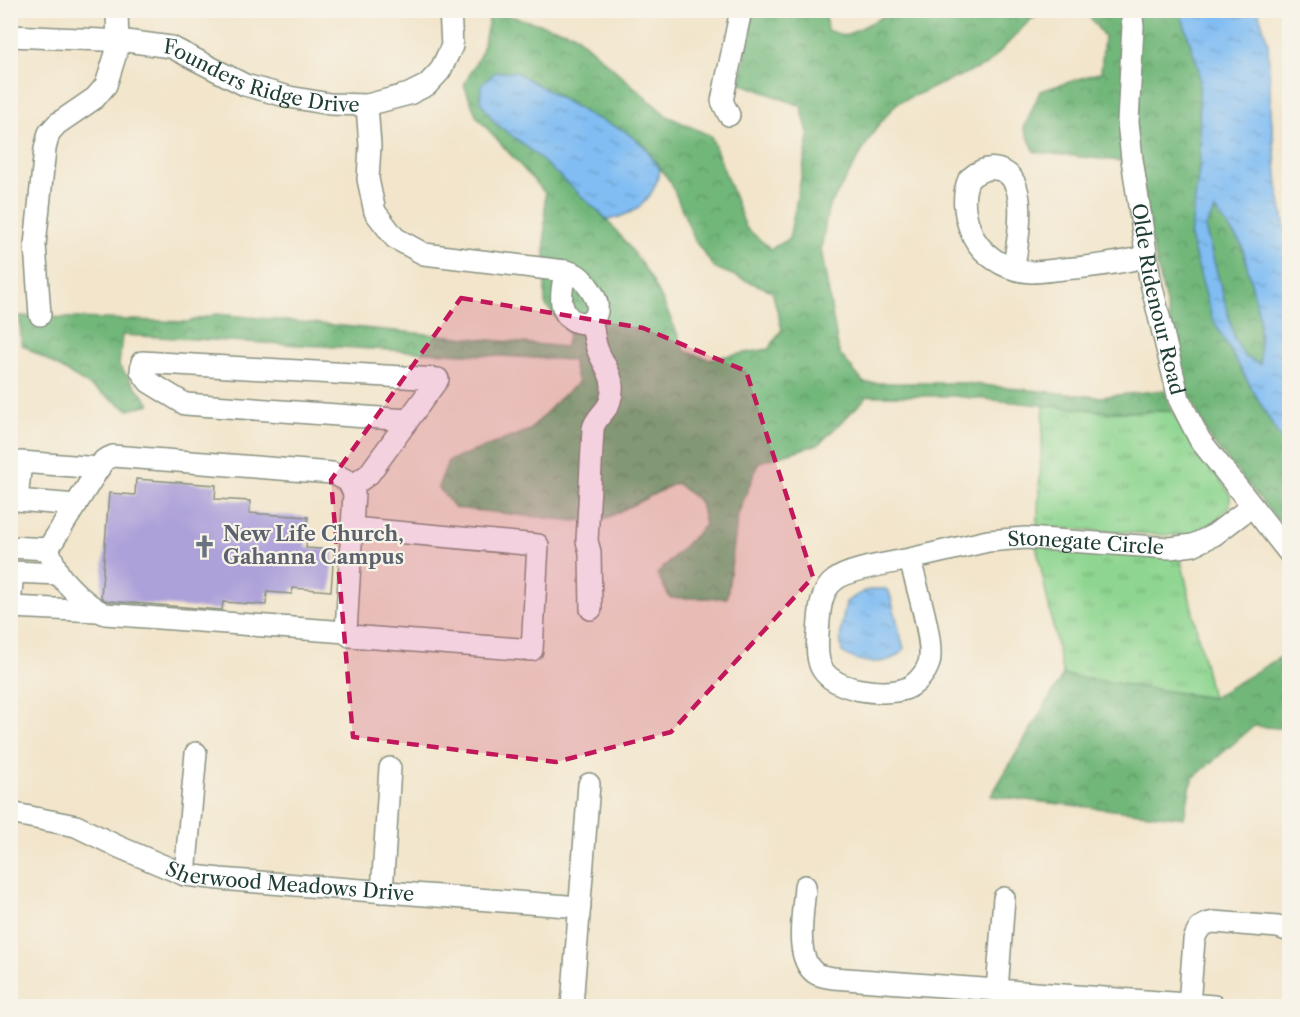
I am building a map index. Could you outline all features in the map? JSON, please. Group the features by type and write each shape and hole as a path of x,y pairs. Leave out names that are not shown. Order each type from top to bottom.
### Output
{"street":[{"path":"40,315 35,245 45,149 49,133 57,124 95,98 106,85 118,46 117,10"},
{"name":"Founders Ridge Drive","path":"10,36 118,40 171,46 245,85 289,97 330,104 367,105 409,94 427,85 440,71 452,46 450,10"},
{"path":"729,115 722,101 741,10"},
{"name":"Olde Ridenour Road","path":"1131,10 1132,47 1128,122 1146,257 1179,399 1200,440 1290,554"},
{"path":"367,105 370,146 368,179 375,212 395,238 424,254 574,272 582,278 598,300 599,309 594,318 586,323"},
{"path":"1014,267 1029,272 1112,265 1146,257"},
{"path":"565,271 562,304 569,317 593,328 595,343 610,370 612,381 611,400 594,422 593,429 587,541 590,552 591,609"},
{"path":"351,487 369,474 438,379 142,362 141,371 149,382 185,404 408,420"},
{"path":"48,549 104,460 113,456 332,473 348,481 354,493 346,632"},
{"path":"76,505 18,500 21,462 99,468"},
{"name":"Stonegate Circle","path":"910,559 930,644 929,662 921,678 907,688 890,692 853,689 834,682 821,667 818,648 820,608 824,592 835,579 850,573 910,559 988,541 1026,538 1170,548 1193,545 1214,535 1252,506"},
{"path":"48,549 59,574 81,598 105,614 346,632 350,636 532,650 538,545 352,528"},
{"path":"10,547 48,549"},
{"path":"59,574 13,572 10,606 98,611"},
{"path":"185,874 196,753"},
{"path":"382,892 390,768"},
{"path":"572,1006 589,784"},
{"name":"Sherwood Meadows Drive","path":"10,813 76,826 185,874 219,879 580,906"},
{"path":"805,886 801,944 804,960 815,973 833,978 1214,1006"},
{"path":"997,991 1004,898"},
{"path":"1189,1005 1194,940 1197,931 1204,924 1214,922 1268,926 1290,931"}],"highlighted area":[{"path":"461,298 643,328 746,371 813,577 671,732 556,762 353,737 331,480"}],"green space":[{"path":"491,11 573,33 667,116 711,136 746,228 771,249 789,239 809,137 801,106 740,83 754,11 825,11 827,30 845,36 894,11 1046,11 1030,20 988,64 897,103 876,128 828,209 821,249 839,353 864,383 963,383 1099,397 1165,390 1172,411 1112,412 953,396 868,396 819,444 759,462 738,514 727,598 670,598 657,574 705,525 700,502 676,483 607,518 575,521 455,508 438,487 448,461 530,430 560,398 578,383 572,360 122,335 119,366 150,404 129,410 21,344 20,316 187,322 217,314 565,347 569,334 545,304 545,193 477,117 464,85 482,51","holes":["554,93 589,115 623,130 645,147 671,183 695,241 715,268 772,291 782,329 769,349 708,359 685,351 650,277 618,233 580,192 495,123"]},
{"path":"1085,11 1180,11 1199,69 1200,161 1190,237 1212,318 1289,454 1289,534 1210,439 1185,385 1153,248 1139,163 1035,152 1024,128 1040,91 1101,72 1104,36"},
{"path":"1216,210 1242,245 1259,315 1260,364 1245,358 1235,340 1205,227"},
{"path":"1044,405 1112,412 1172,411 1230,494 1230,506 1206,530 1187,536 1037,527"},
{"path":"1036,544 1180,555 1212,698 1063,675"},
{"path":"1289,652 1289,729 1254,726 1192,779 1184,818 991,796 1063,675 1212,698"}],"water":[{"path":"1180,11 1258,11 1268,42 1271,114 1279,195 1289,249 1289,454 1212,318 1190,237 1200,161 1199,70","holes":["1215,210 1242,245 1259,315 1260,364 1245,357 1235,340 1205,228"]},
{"path":"496,72 516,72 589,115 623,130 645,147 660,170 649,197 628,214 608,220 526,146 495,123 480,101 481,85"},
{"path":"886,589 890,594 904,649 891,659 865,662 842,652 841,626 846,602 864,591"}],"building":[{"name":"New Life Church, Gahanna Campus","path":"136,479 216,485 215,499 250,501 249,513 308,517 306,548 334,550 331,591 293,588 292,594 267,592 266,605 223,602 222,610 105,600 101,597 109,493 135,495"}],"place":[{"name":"New Life Church, Gahanna Campus","path":"205,546"}]}
